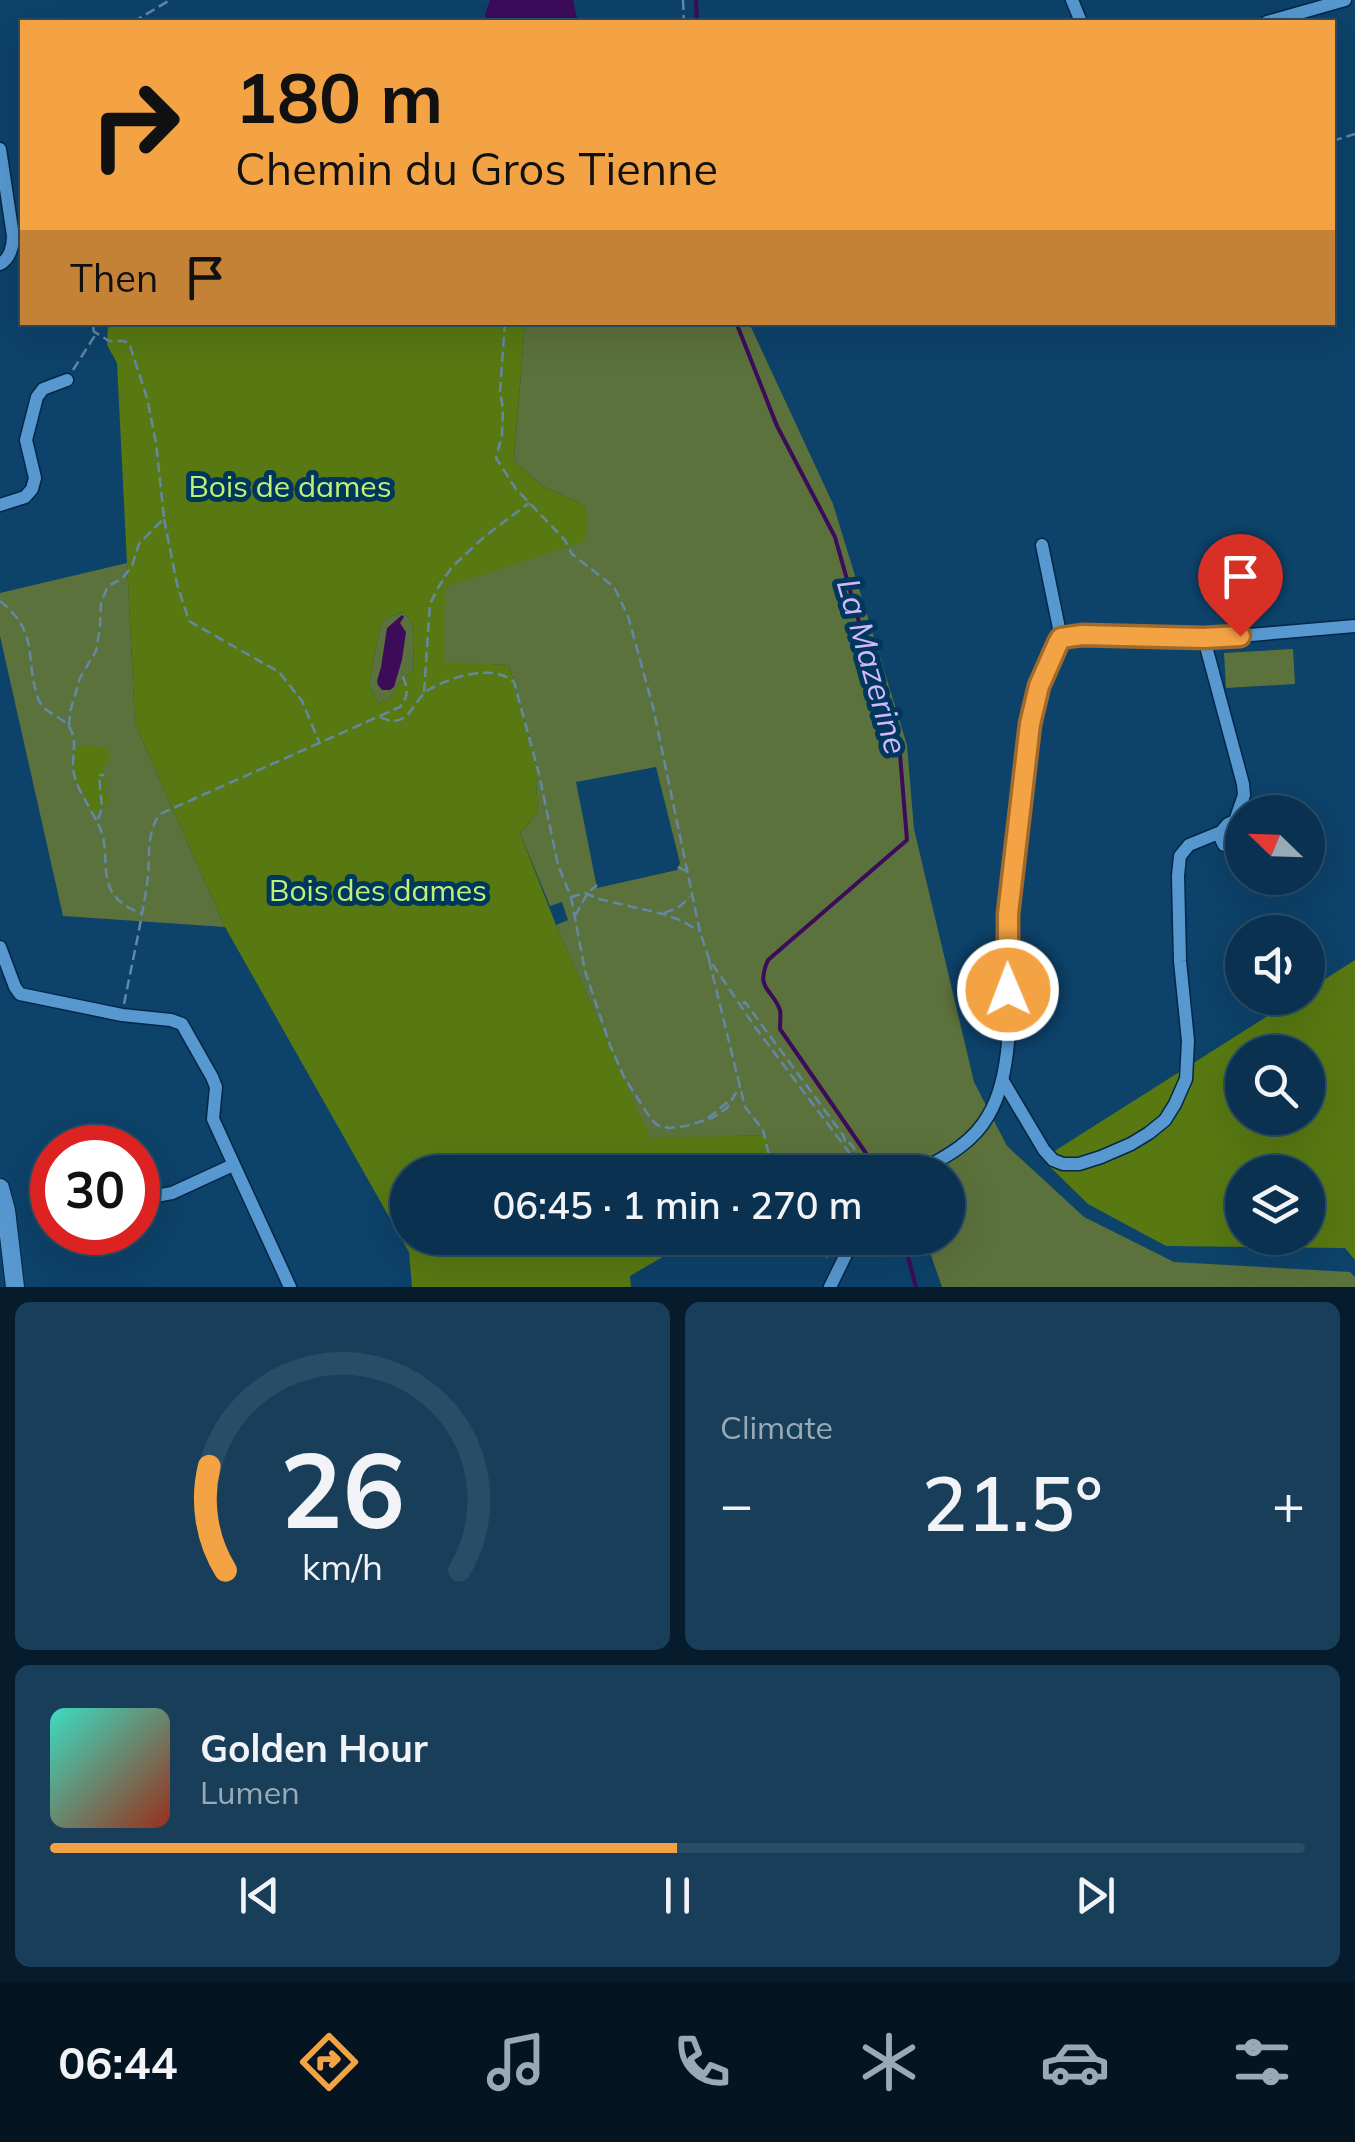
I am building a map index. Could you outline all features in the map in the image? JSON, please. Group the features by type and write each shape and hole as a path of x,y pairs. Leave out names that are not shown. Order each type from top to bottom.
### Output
{"main road":[{"path":"0,1188 14,1287"}],"street":[{"path":"1274,20 1345,0"},
{"path":"0,149 13,236 10,259"},
{"path":"0,506 25,497 32,490 35,478 26,440 36,397 43,388 67,380"},
{"path":"947,1155 975,1135 1003,1082 1008,1026 1008,914 1019,805 1039,686 1061,638 1042,545"},
{"path":"1061,638 1204,638 1355,626"},
{"path":"1204,638 1244,795"},
{"path":"1225,828 1220,840 1225,845"},
{"path":"1003,1082 1044,1150 1052,1160 1063,1164 1079,1164 1131,1144 1164,1120 1186,1079 1180,856 1189,845 1222,832"},
{"path":"0,947 20,994 182,1024 212,1076 216,1097 213,1120 290,1287"},
{"path":"160,1195 172,1194 233,1165"},
{"path":"830,1287 845,1255"}],"path":[{"path":"136,20 170,0"},
{"path":"67,380 90,344 93,325"},
{"path":"504,325 502,435 496,458 516,489 565,540 572,554 614,587 628,616 653,706 700,932 745,1107 763,1130 769,1155"},
{"path":"93,331 109,340 129,344 148,398 164,518 177,584 189,620 278,672 302,701 320,744"},
{"path":"380,717 400,720 412,711 424,692 430,604 452,567 530,502"},
{"path":"141,913 124,905 111,890 98,820 75,778 70,712 80,678 96,651 101,602 108,586 122,579 132,566 139,544 164,518"},
{"path":"0,601 15,616 31,648 37,698 70,726"},
{"path":"424,692 488,671 508,676 514,682 558,866 571,897 585,971 624,1077 650,1119 669,1128 705,1120 722,1113 740,1086"},
{"path":"122,1015 148,882 151,832 160,814 400,707 407,700 402,675"},
{"path":"98,820 102,808 99,776 104,775"},
{"path":"678,867 688,872"},
{"path":"575,917 587,894 597,885"},
{"path":"571,897 587,894 662,914 700,932"},
{"path":"662,914 679,907 692,894"},
{"path":"709,958 850,1155"},
{"path":"846,1146 850,1143 859,1155"},
{"path":"825,1255 837,1270"}],"green space":[{"path":"108,325 525,325 514,460 542,486 586,506 585,541 445,587 444,662 509,665 539,774 538,812 520,833 650,1138 766,1135 770,1155 390,1155 390,1218 225,927 135,724 117,363 107,345","holes":["403,612 414,632 413,670 389,700 378,703 369,685 380,626 386,618"]},
{"path":"525,325 750,325 833,504 907,745 914,829 974,1082 1007,1146 1084,1217 1174,1262 1350,1272 1355,1277 1355,1287 942,1287 931,1255 965,1255 965,1155 770,1155 765,1135 650,1139 556,925 568,920 562,902 550,906 520,833 538,812 539,774 509,665 444,663 444,587 586,506 542,486 514,460","holes":["656,767 680,863 677,870 597,888 576,782"]},
{"path":"127,563 135,724 225,927 63,916 0,636 0,593"},
{"path":"403,612 414,632 413,670 389,700 378,703 369,685 380,626 386,618"},
{"path":"1293,649 1295,684 1226,688 1224,653"},
{"path":"83,745 107,748 111,757 103,768 111,800 94,814 75,777 73,751"},
{"path":"1355,960 1355,1260 1345,1248 1325,1248 1325,1155 1225,1155 1225,1247 1166,1246 1088,1204 1042,1159 1225,1043 1225,1135 1325,1135 1325,1035 1238,1035 1269,1015 1325,1015 1325,979"},
{"path":"409,1255 666,1255 630,1276 631,1287 412,1287"}],"shaded area":[{"path":"490,0 573,0 578,20 486,20"},
{"path":"402,615 400,623 406,632 402,660 394,687 382,690 377,681 387,628"}],"waterway":[{"name":"La Mazerine","path":"696,0 697,20"},
{"name":"La Mazerine","path":"737,325 777,426 835,537 899,742 907,840 768,960 763,977 780,1010 780,1029 867,1155"},
{"name":"La Mazerine","path":"908,1255 916,1287"}],"route":[{"path":"1008,990 1008,914 1030,724 1039,686 1061,638 1240,636"}],"park label":[{"name":"Bois de dames","path":"290,486"},
{"name":"Bois des dames","path":"378,890"}]}
